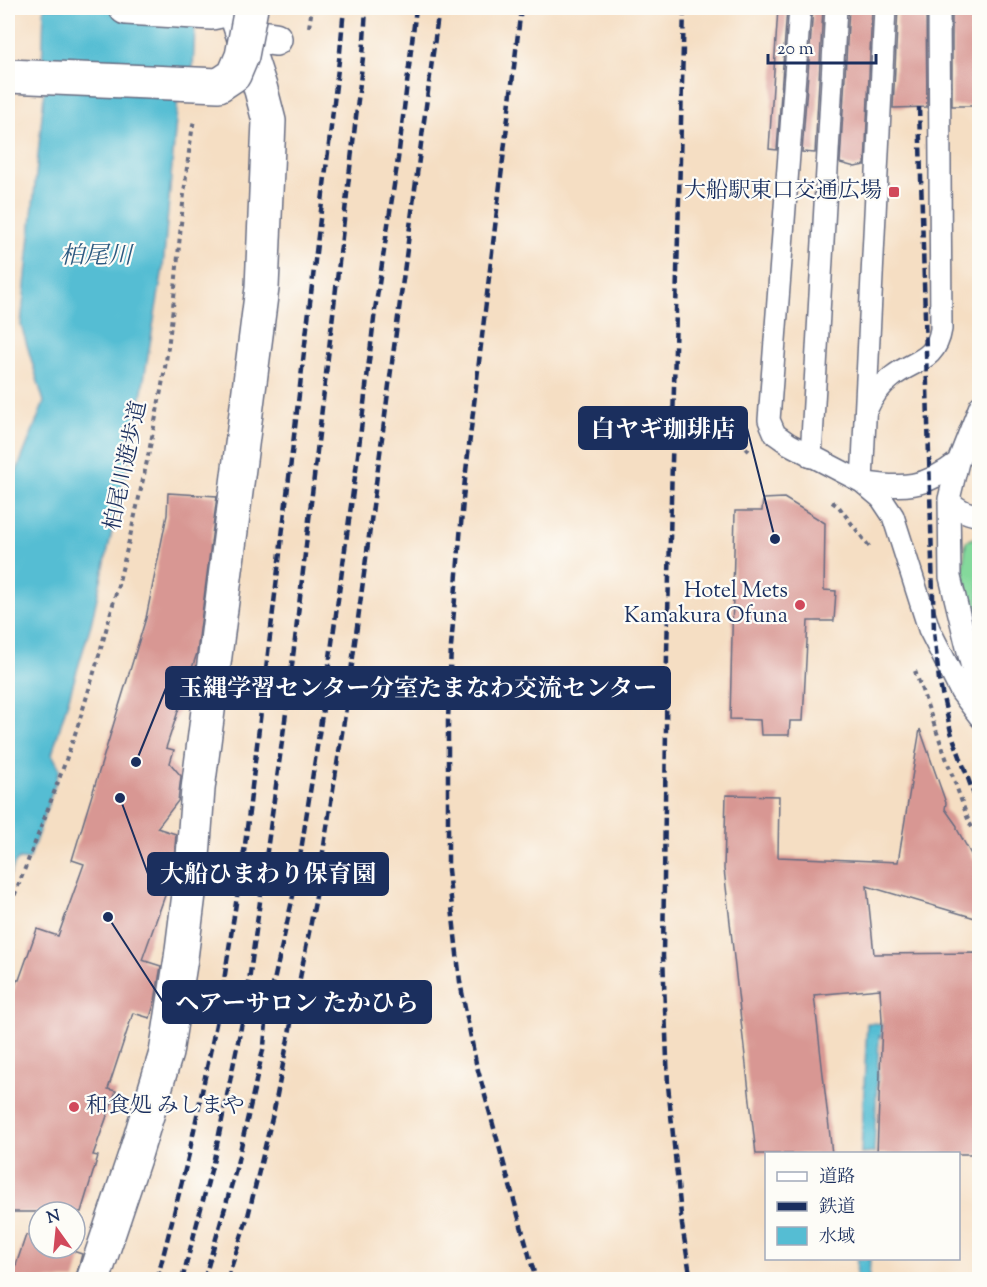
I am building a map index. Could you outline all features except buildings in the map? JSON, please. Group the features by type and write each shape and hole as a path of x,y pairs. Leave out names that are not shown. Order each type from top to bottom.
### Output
{"street":[{"path":"126,8 212,13 246,18"},
{"path":"8,76 219,85 234,75 242,56 246,18"},
{"path":"93,1280 166,1053 192,870 198,789 262,288 269,121 246,18"}],"lane":[{"path":"800,8 769,420 775,434 811,457 862,482 881,498 893,516 929,629 961,692 980,717"},
{"path":"811,457 836,8"},
{"path":"862,482 885,8"},
{"path":"865,412 877,392 892,376 911,367 931,353 939,343 941,329 939,8"},
{"path":"980,406 958,462 949,499 950,577 980,701"},
{"path":"862,482 889,487 918,485 941,475 958,462"},
{"path":"949,499 963,512 980,516"}],"path":[{"name":"柏尾川遊歩道","path":"8,912 78,724 109,616 143,481 170,329 194,118"}],"green space":[{"path":"980,536 979,628 963,568 966,541"}],"water":[{"name":"柏尾川","path":"44,8 196,8 193,68 180,75 163,268 136,426 91,624 52,754 60,769 29,860 19,859 8,880 8,493 44,402 21,325 46,75 42,70"},
{"path":"867,1023 955,1027 952,1039 879,1036 874,1152 861,1152"},
{"path":"857,1260 870,1260 869,1279 856,1279"}],"railway":[{"path":"157,1280 189,1154 221,1000 245,845 344,8"},
{"path":"182,1280 214,1159 246,1003 289,691 363,57 366,8"},
{"path":"204,1280 235,1173 264,1046 267,1012 296,883 358,455 416,8"},
{"path":"227,1280 248,1216 274,1110 315,902 347,702 439,8"},
{"path":"521,8 464,488 451,647 448,720 448,870 460,982 476,1063 536,1280"},
{"path":"684,8 667,652 663,956 668,1085 682,1225 691,1280"},
{"path":"919,107 934,631 939,680 951,732 980,811"}],"place":[{"name":"大船駅東口交通広場","path":"894,192"},
{"name":"白ヤギ珈琲店","path":"775,539"},
{"name":"Hotel Mets Kamakura Ofuna","path":"800,605"},
{"name":"玉縄学習センター分室たまなわ交流センター","path":"136,762"},
{"name":"大船ひまわり保育園","path":"120,798"},
{"name":"ヘアーサロン たかひら","path":"108,917"},
{"name":"和食処 みしまや","path":"74,1107"}]}
